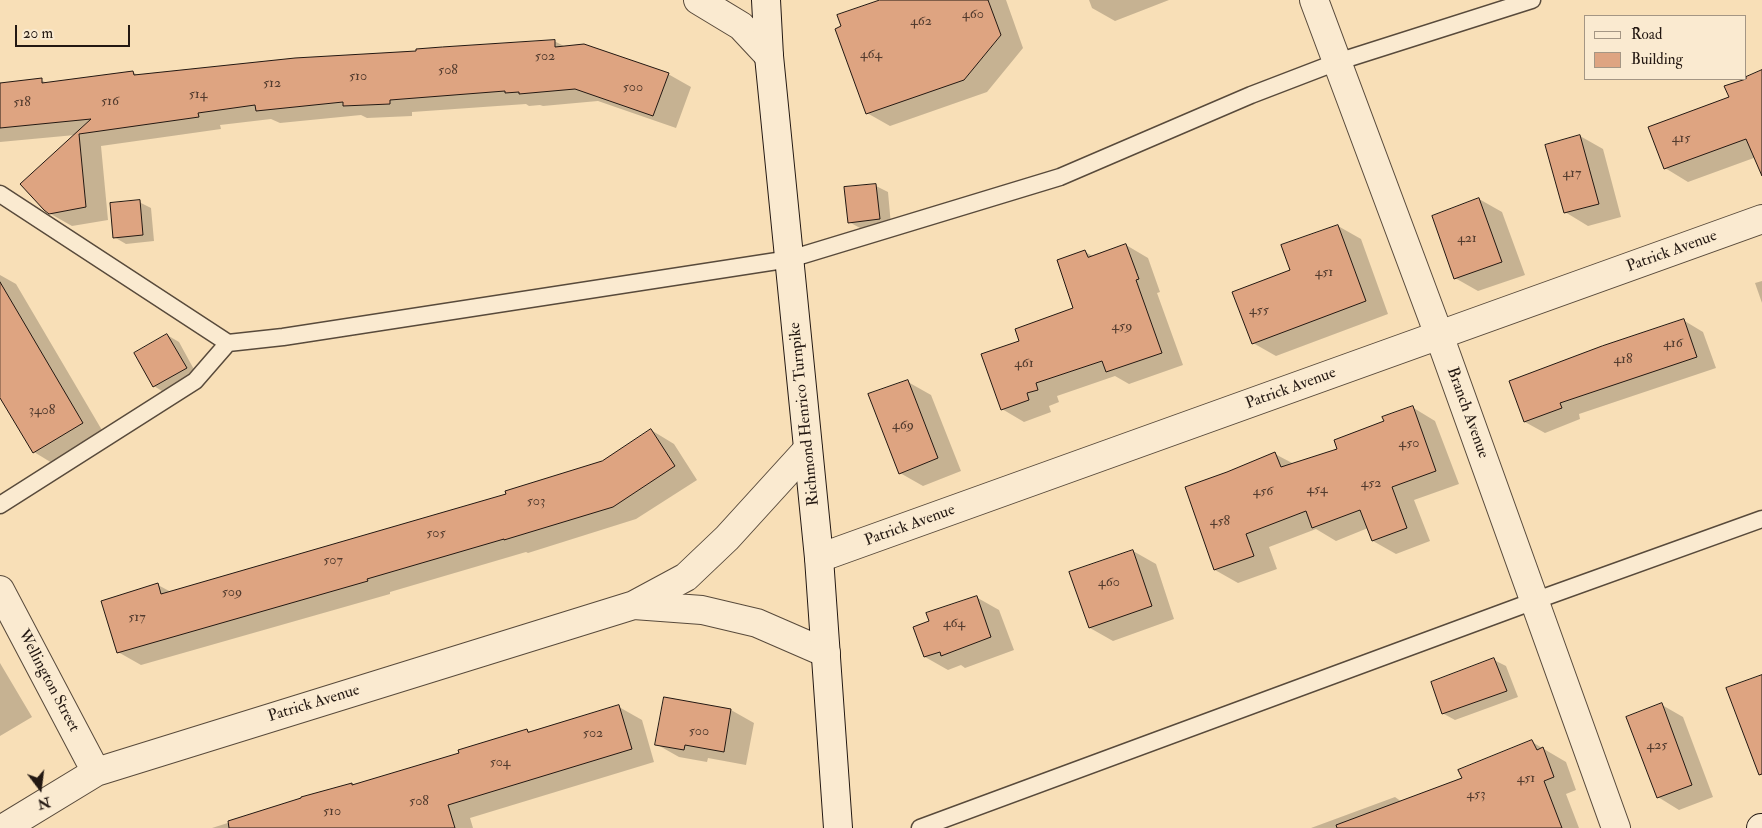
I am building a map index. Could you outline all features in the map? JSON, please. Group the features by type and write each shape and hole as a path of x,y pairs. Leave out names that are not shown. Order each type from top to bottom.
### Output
{"street":[{"path":"698,0 741,26 769,56"},
{"name":"Richmond Henrico Turnpike","path":"766,0 769,56 819,558 838,828"},
{"name":"Branch Avenue","path":"1314,0 1439,335 1616,828"},
{"name":"Patrick Avenue","path":"819,558 1762,219"},
{"name":"Patrick Avenue","path":"4,828 96,772 634,605 686,577 727,538 808,449"},
{"name":"Wellington Street","path":"0,590 96,772"},
{"name":"Patrick Avenue","path":"634,605 702,610 757,623 826,653"}],"lane":[{"path":"0,194 228,343 283,337 790,259 1060,177 1251,95 1337,62 1532,0"},
{"path":"0,505 195,381 228,343"},
{"path":"920,828 1534,601 1762,519"}],"building":[{"path":"880,0 988,0 1001,35 964,80 866,114 835,29 841,26 837,15"},
{"path":"555,40 555,47 584,44 669,73 653,116 575,89 519,94 519,92 505,93 505,91 390,100 390,104 343,106 343,102 256,111 255,105 198,113 199,117 79,134 86,207 49,214 20,184 91,119 0,128 0,83 42,78 42,83 133,71 134,75 295,58"},
{"path":"1762,70 1762,176 1746,139 1664,169 1648,127 1729,97 1724,86 1747,80 1747,77"},
{"path":"1580,135 1599,204 1564,213 1545,145"},
{"path":"876,184 880,219 848,223 844,187"},
{"path":"1479,198 1502,262 1454,279 1432,216"},
{"path":"140,200 143,235 113,238 110,203"},
{"path":"1338,225 1366,301 1252,344 1232,292 1290,270 1281,245"},
{"path":"1126,244 1139,279 1136,280 1162,353 1106,372 1102,361 1036,383 1038,390 1027,393 1029,400 1001,410 981,354 1019,341 1015,329 1073,308 1057,260 1085,250 1088,257"},
{"path":"0,282 83,423 33,453 0,398"},
{"path":"1684,319 1697,357 1560,403 1562,408 1524,422 1509,381 1602,346"},
{"path":"167,334 187,368 153,387 134,353"},
{"path":"908,380 938,458 899,474 868,394"},
{"path":"1413,406 1436,471 1392,487 1407,528 1372,541 1360,510 1312,528 1306,511 1246,534 1254,556 1214,570 1185,487 1275,452 1281,467 1337,449 1334,440 1384,421 1382,417"},
{"path":"651,429 675,466 613,507 367,579 368,581 117,653 101,601 158,583 161,594 506,494 505,491 602,461"},
{"path":"1133,550 1152,606 1089,628 1069,572"},
{"path":"977,596 991,637 941,656 940,652 924,657 913,627 929,621 926,613"},
{"path":"1494,658 1507,691 1442,714 1431,682"},
{"path":"1762,675 1762,774 1759,775 1726,688"},
{"path":"664,697 731,709 724,752 685,745 684,750 655,745"},
{"path":"1662,703 1692,785 1657,798 1626,717"},
{"path":"619,705 632,749 448,805 455,828 229,828 228,821 301,797 352,783 352,785 459,753 458,750 527,729 528,732"},
{"path":"1532,740 1537,750 1543,747 1554,777 1544,781 1562,828 1337,828 1336,825 1462,778 1458,770"}]}
